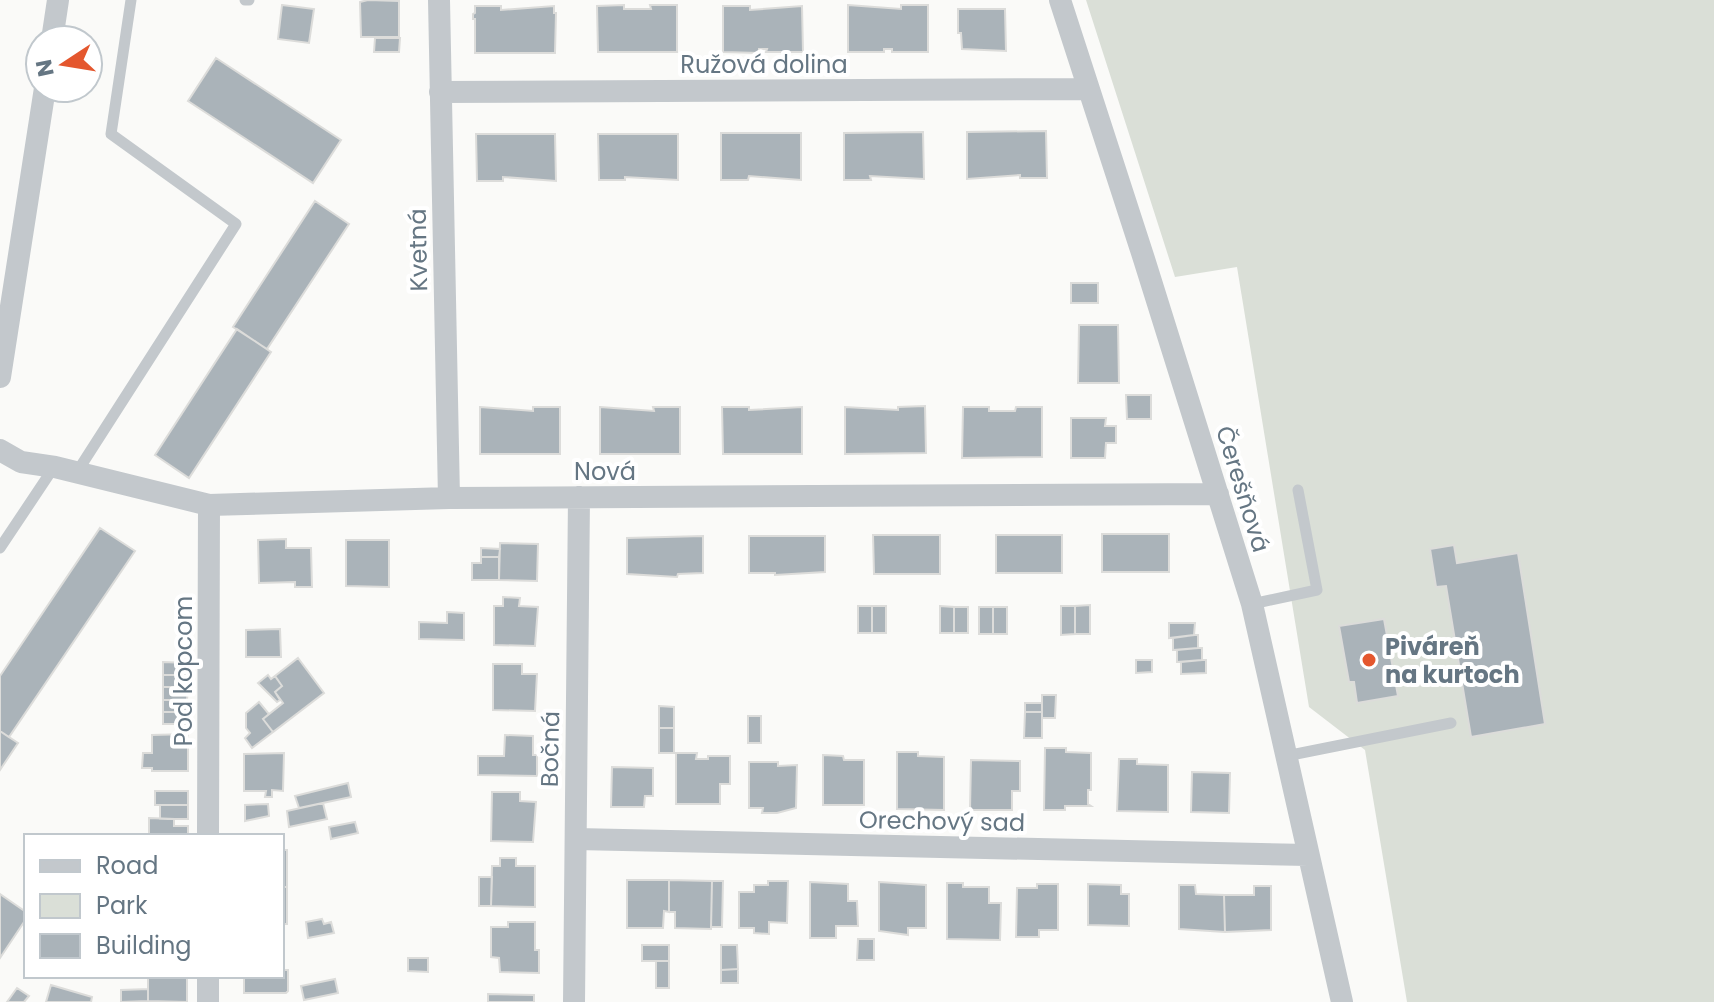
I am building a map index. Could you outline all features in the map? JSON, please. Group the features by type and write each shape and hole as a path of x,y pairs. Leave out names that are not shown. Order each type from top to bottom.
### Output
{"street":[{"path":"54,24 58,0"},
{"name":"Kvetná","path":"439,0 449,498"},
{"name":"Čerešňová","path":"1060,0 1252,604 1342,1002"},
{"name":"Ružová dolina","path":"440,92 1087,89"},
{"path":"0,377 43,104"},
{"name":"Nová","path":"0,450 21,462 77,472 209,505 449,498 1218,494"},
{"name":"Bočná","path":"574,1002 579,497"},
{"name":"Pod kopcom","path":"208,834 209,505"},
{"name":"Orechový sad","path":"576,839 1308,855"},
{"path":"208,978 208,1002"}],"lane":[{"path":"77,472 236,224 111,134 131,0"},
{"path":"0,548 55,467"},
{"path":"1252,604 1317,590 1298,490"},
{"path":"1286,756 1451,723"}],"green space":[{"path":"1086,0 1714,0 1714,1002 1407,1002 1365,750 1309,707 1237,267 1175,277"}],"building":[{"path":"399,1 399,37 361,37 360,2"},
{"path":"282,5 314,9 309,43 278,39"},
{"path":"624,5 624,9 651,9 650,5 677,5 677,52 598,52 597,6"},
{"path":"848,5 901,9 901,5 928,5 928,52 892,52 892,49 884,49 884,52 848,52"},
{"path":"475,6 501,6 501,10 554,6 555,53 475,53"},
{"path":"723,6 750,6 750,10 802,6 803,52 766,52 767,49 759,49 759,53 723,52"},
{"path":"958,9 1005,9 1006,51 962,49"},
{"path":"375,38 400,38 399,52 374,52"},
{"path":"216,58 341,140 313,183 188,101"},
{"path":"1046,131 1047,178 1020,178 1020,175 967,179 967,132"},
{"path":"923,132 924,179 870,176 871,180 844,180 844,133"},
{"path":"721,133 801,133 801,180 749,176 748,180 721,180"},
{"path":"476,134 555,134 556,181 503,177 503,181 477,181"},
{"path":"598,134 678,134 678,180 625,177 625,180 599,180"},
{"path":"315,201 349,224 267,349 233,327"},
{"path":"1071,283 1098,283 1098,303 1071,303"},
{"path":"1079,325 1118,325 1119,383 1078,383"},
{"path":"237,329 271,352 189,478 155,455"},
{"path":"1126,395 1151,395 1151,419 1127,419"},
{"path":"925,406 926,453 845,454 845,407 898,410 898,407"},
{"path":"480,407 533,411 533,407 560,407 560,454 480,454"},
{"path":"600,407 654,411 653,407 680,407 680,454 600,454"},
{"path":"722,407 749,407 749,410 802,407 802,454 723,454"},
{"path":"963,407 1015,411 1016,407 1042,407 1042,457 962,458"},
{"path":"1071,418 1106,418 1105,426 1116,426 1116,443 1106,443 1105,458 1071,458"},
{"path":"100,528 135,551 9,737 0,731 0,676"},
{"path":"1102,534 1169,534 1169,572 1102,572"},
{"path":"873,535 940,535 940,574 874,574"},
{"path":"996,535 1062,535 1062,573 996,573"},
{"path":"703,536 703,573 678,574 677,577 627,574 627,538"},
{"path":"749,536 825,536 825,572 749,573"},
{"path":"286,539 286,548 311,548 312,587 295,587 295,582 259,583 258,540"},
{"path":"346,540 389,540 389,587 346,586"},
{"path":"500,543 538,544 537,581 499,580"},
{"path":"1454,545 1457,563 1518,553 1545,724 1471,737 1446,586 1436,587 1430,549"},
{"path":"481,548 500,549 499,557 481,557"},
{"path":"481,557 499,557 499,580 472,580 472,563 481,563"},
{"path":"503,597 520,598 519,606 538,607 535,646 494,645 494,606 503,606"},
{"path":"1090,605 1090,634 1075,634 1075,606"},
{"path":"858,606 872,606 872,633 858,633"},
{"path":"872,606 886,606 886,633 872,633"},
{"path":"940,606 954,607 954,633 940,633"},
{"path":"1061,606 1075,606 1075,634 1061,635"},
{"path":"954,607 968,607 968,633 954,633"},
{"path":"979,607 993,607 993,634 979,634"},
{"path":"993,607 1007,607 1007,634 993,634"},
{"path":"447,612 464,613 464,640 419,639 419,622 447,623"},
{"path":"1384,619 1398,696 1357,703 1354,682 1349,682 1339,626"},
{"path":"1169,623 1195,623 1194,635 1169,638"},
{"path":"280,629 281,657 246,657 246,630"},
{"path":"1198,635 1198,648 1173,650 1173,638"},
{"path":"1202,648 1202,660 1177,662 1177,650"},
{"path":"298,658 324,693 273,732 263,719 283,703 275,692 282,686 275,676"},
{"path":"1136,660 1152,660 1152,672 1136,673"},
{"path":"1206,660 1206,673 1181,674 1181,662"},
{"path":"163,662 188,663 187,675 163,675"},
{"path":"493,664 522,664 522,674 537,674 535,711 493,710"},
{"path":"163,675 187,675 188,687 163,687"},
{"path":"268,675 271,679 275,676 282,686 275,692 280,700 277,702 258,683"},
{"path":"163,687 188,687 187,700 163,700"},
{"path":"1042,695 1056,695 1055,718 1042,718"},
{"path":"163,700 187,700 187,712 163,712"},
{"path":"259,702 269,714 263,719 273,732 252,748 245,738 250,733 246,728 246,713"},
{"path":"1025,703 1042,703 1042,712 1025,712"},
{"path":"659,706 674,707 674,728 659,728"},
{"path":"163,712 187,712 188,724 163,724"},
{"path":"1025,712 1042,712 1042,738 1024,738"},
{"path":"748,716 761,716 761,743 748,743"},
{"path":"659,728 674,728 674,753 659,753"},
{"path":"0,731 18,743 0,770"},
{"path":"188,734 188,771 142,768 143,753 152,753 152,735"},
{"path":"505,735 533,736 537,776 478,775 478,756 504,756"},
{"path":"1045,748 1091,753 1088,804 1091,806 1044,810"},
{"path":"897,752 944,757 944,810 897,809"},
{"path":"284,753 283,791 272,790 272,797 265,797 266,791 244,791 244,754"},
{"path":"676,753 697,753 696,759 730,756 730,784 720,784 720,804 676,804"},
{"path":"823,755 843,756 844,760 864,760 864,805 823,805"},
{"path":"1119,759 1137,759 1137,764 1168,765 1168,812 1117,811"},
{"path":"971,760 1020,761 1020,791 1012,791 1012,810 970,810"},
{"path":"749,762 797,765 796,808 762,813 763,808 749,808"},
{"path":"612,767 653,768 653,796 645,796 644,807 611,807"},
{"path":"1192,772 1230,773 1229,813 1191,812"},
{"path":"348,783 351,797 299,808 295,796"},
{"path":"155,791 188,791 188,805 155,805"},
{"path":"492,792 520,792 520,801 536,802 533,842 491,841"},
{"path":"323,803 327,819 289,827 287,811"},
{"path":"268,804 269,816 245,821 245,805"},
{"path":"160,805 188,805 188,819 160,819"},
{"path":"149,818 174,819 174,826 188,826 188,834 149,834"},
{"path":"355,822 358,833 331,839 329,827"},
{"path":"284,850 287,850 287,887 284,887"},
{"path":"500,858 516,858 516,866 535,866 535,907 491,906 492,866 500,866"},
{"path":"479,877 492,877 491,906 479,906"},
{"path":"627,880 669,880 669,912 664,911 663,928 627,928"},
{"path":"669,880 712,881 711,929 675,928 675,912 669,912"},
{"path":"712,881 723,881 722,927 711,927"},
{"path":"768,881 788,881 787,923 769,922 769,934 754,933 754,928 739,928 739,892 754,892 754,885 768,885"},
{"path":"810,882 848,884 848,901 857,901 858,926 836,926 836,938 810,938"},
{"path":"879,882 926,885 926,928 908,928 908,935 879,931"},
{"path":"947,883 963,883 963,887 989,887 989,903 1001,903 1000,940 947,939"},
{"path":"1037,884 1058,884 1058,930 1039,930 1039,937 1016,937 1017,888 1037,888"},
{"path":"1088,884 1121,885 1121,894 1129,894 1129,926 1088,925"},
{"path":"1179,885 1195,885 1196,894 1224,895 1225,932 1179,929"},
{"path":"1254,886 1271,886 1271,930 1225,932 1224,895 1254,895"},
{"path":"284,887 287,887 287,924 284,924"},
{"path":"0,894 24,911 24,922 0,958"},
{"path":"322,919 324,924 331,922 334,933 308,938 306,922"},
{"path":"508,922 535,922 539,973 500,972 499,958 491,957 491,927 508,927"},
{"path":"858,939 874,939 874,960 857,960"},
{"path":"642,945 669,945 669,961 642,961"},
{"path":"721,945 737,945 738,969 721,970"},
{"path":"408,958 428,958 428,972 408,971"},
{"path":"656,961 669,961 669,988 656,988"},
{"path":"738,969 738,983 721,983 721,970"},
{"path":"284,970 288,970 286,993 244,993 244,978 284,978"},
{"path":"148,978 187,978 187,1002 148,1001"},
{"path":"335,979 338,993 304,1000 301,986"},
{"path":"51,985 92,997 91,1002 46,1002"},
{"path":"17,988 29,996 24,1002 7,1002"},
{"path":"148,989 148,1001 121,1002 121,990"},
{"path":"488,994 534,995 534,1002 488,1002"}],"place":[{"name":"Piváreň na kurtoch","path":"1369,660"}]}
